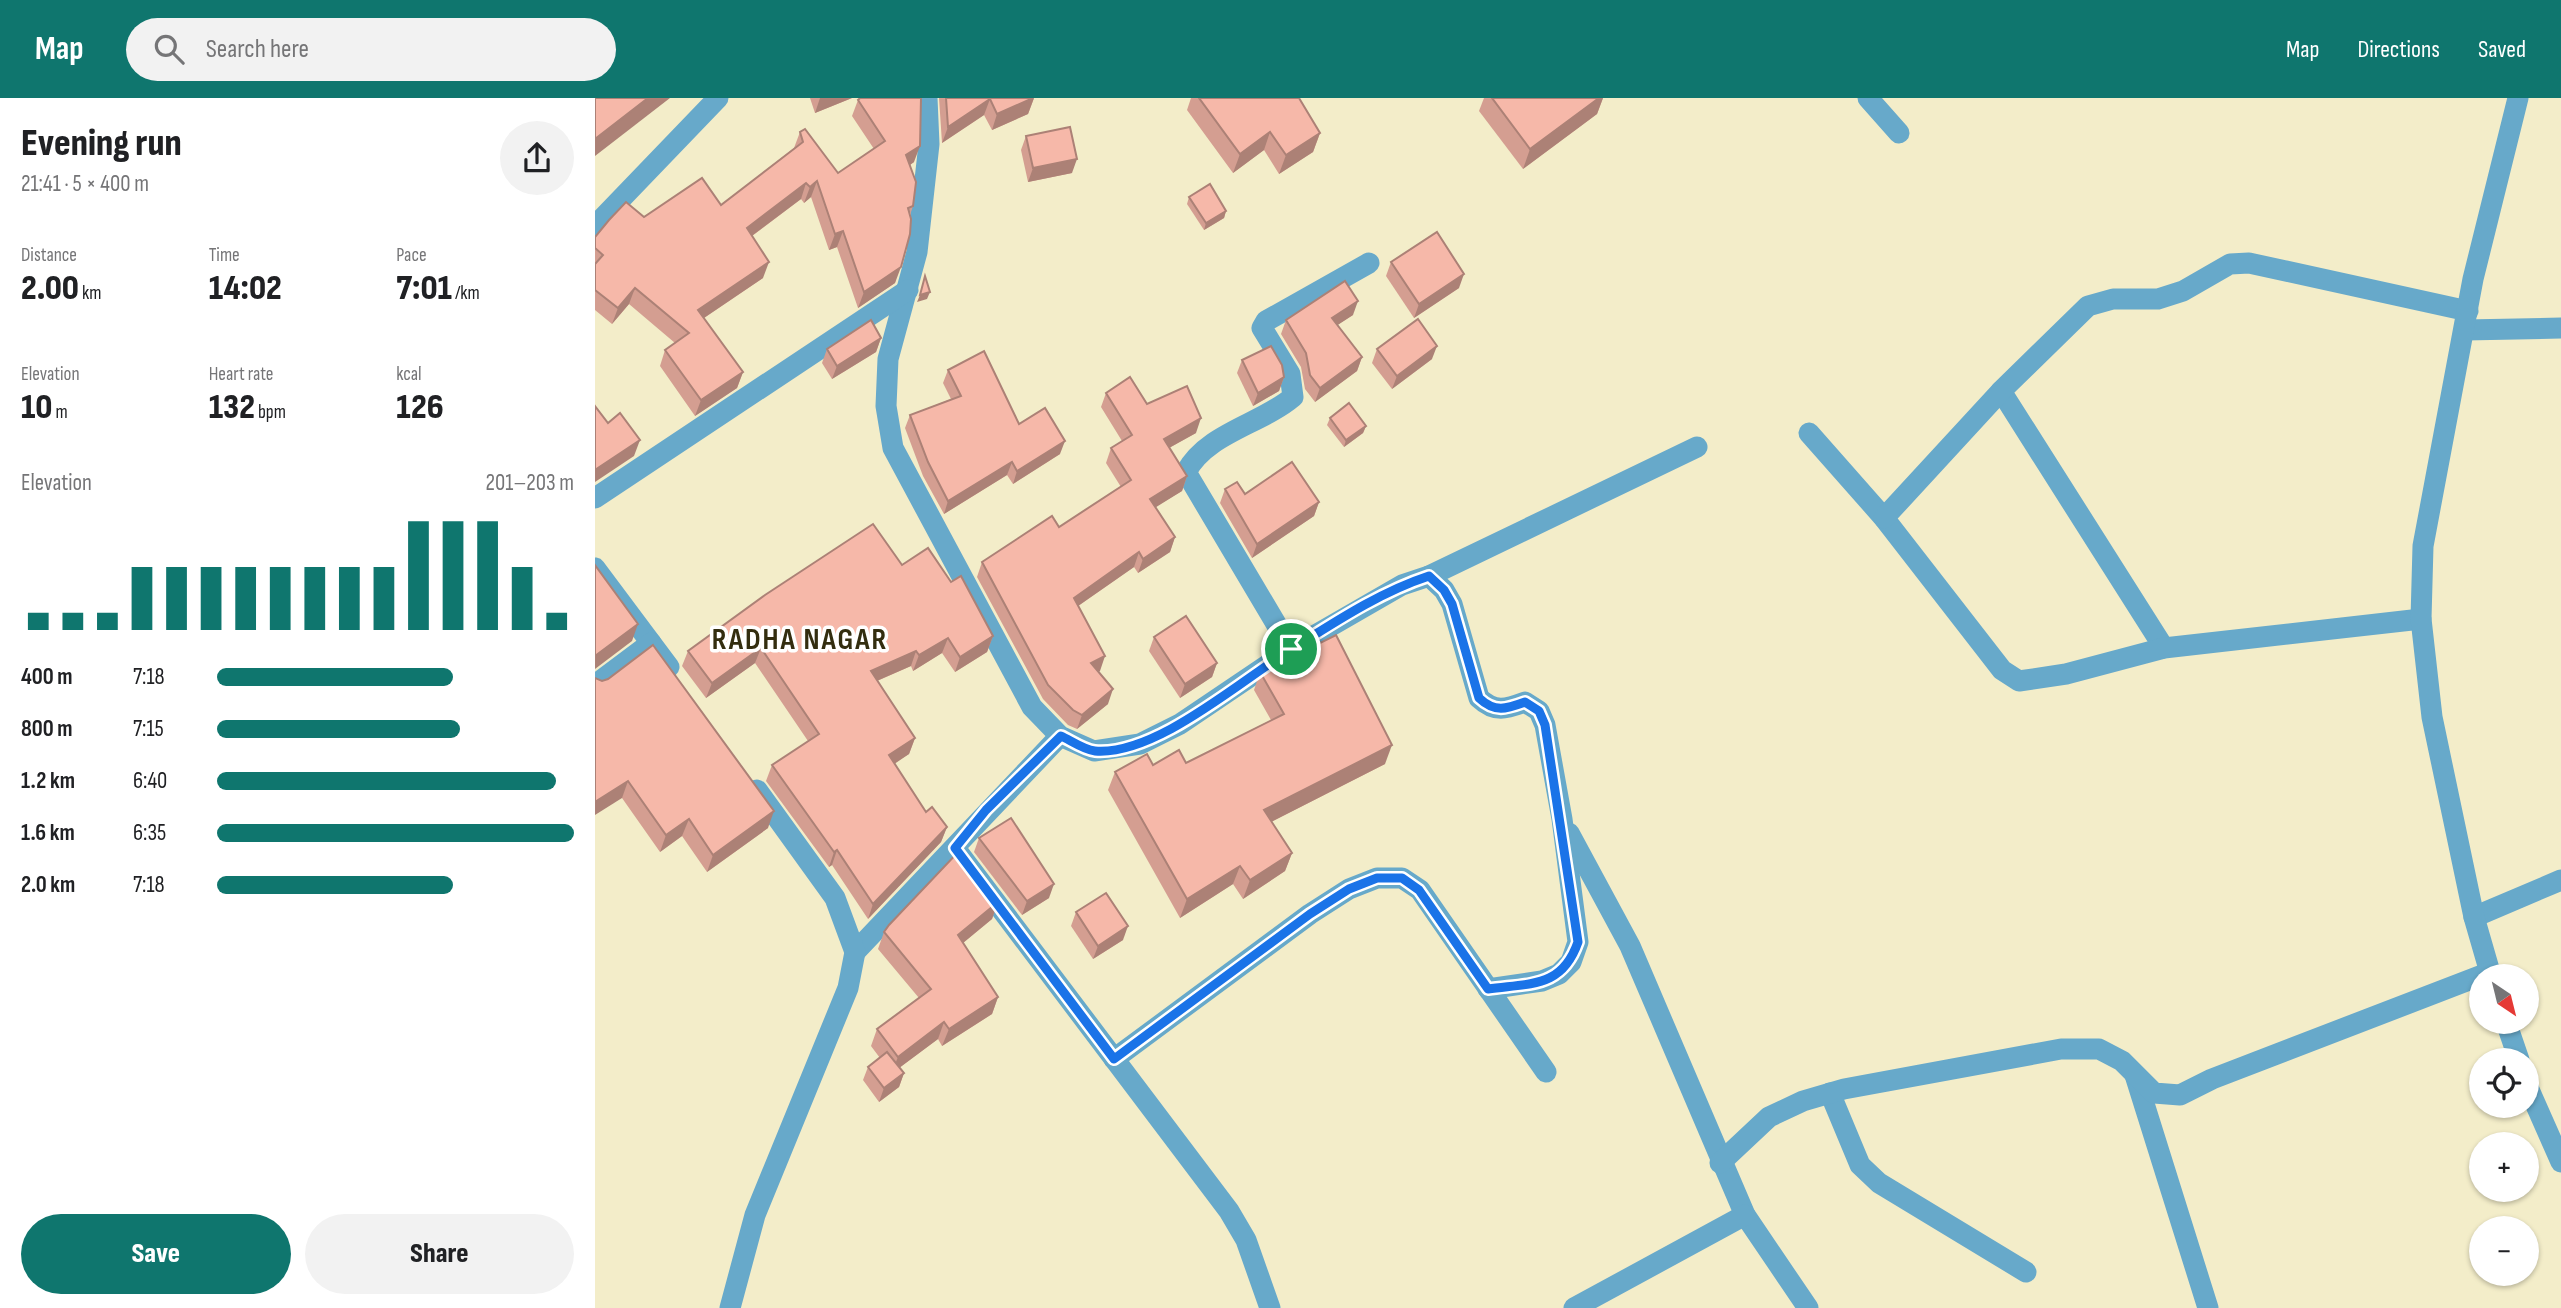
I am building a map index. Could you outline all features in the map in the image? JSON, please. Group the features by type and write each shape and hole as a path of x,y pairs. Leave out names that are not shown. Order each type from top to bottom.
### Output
{"street":[{"path":"595,226 718,98"},
{"path":"927,98 929,144 925,198 908,290 896,320 888,359 886,406 893,447 1032,706 1061,736 1094,751 1140,744 1180,724 1291,649 1402,585 1429,576 1697,447"},
{"path":"1868,98 1899,133"},
{"path":"2488,964 2474,916 2432,717 2421,620 2423,546 2466,320 2518,98"},
{"path":"1291,649 1186,472 1192,460 1209,446 1293,397 1290,374 1262,328 1266,321 1369,263"},
{"path":"1884,518 2001,391 2088,306 2113,299 2158,299 2183,291 2230,264 2249,263 2466,320 2561,328"},
{"path":"595,498 908,290"},
{"path":"2001,391 2164,648"},
{"path":"1809,433 1884,518 2001,670 2019,681 2066,674 2164,648 2421,620"},
{"path":"595,568 683,687"},
{"path":"1429,576 1444,590 1452,604 1479,698 1490,709 1504,710 1525,702 1539,711 1545,725 1562,819 1578,942 1571,962 1559,974 1542,981 1488,989"},
{"path":"595,685 651,643"},
{"path":"730,1308 755,1215 848,988 856,952 955,848 986,810 1061,736"},
{"path":"747,776 835,898 856,952"},
{"path":"1562,819 1630,946 1720,1163 1745,1215 1808,1308"},
{"path":"955,848 1229,1211 1246,1240 1270,1308"},
{"path":"1114,1059 1310,914 1349,889 1377,878 1402,878 1419,890 1546,1072"},
{"path":"2474,916 2561,880"},
{"path":"1720,1163 1769,1117 1803,1101 1830,1093 2061,1049 2099,1049 2122,1061 2154,1093 2181,1095 2212,1079 2469,982"},
{"path":"2134,1073 2208,1308"},
{"path":"1830,1093 1860,1165 1879,1183 2026,1272"},
{"path":"2539,1103 2552,1122 2561,1162"},
{"path":"1574,1308 1745,1215"}],"building":[{"path":"595,98 648,98 595,139"},
{"path":"921,98 920,146 906,155 916,182 913,206 908,208 911,219 910,234 901,267 864,292 843,231 835,234 817,181 810,187 806,183 747,228 769,262 698,310 743,372 701,400 665,350 689,333 635,288 618,308 595,290 595,264 603,255 595,248 595,237 626,202 644,217 702,178 721,205 803,142 800,132 805,129 838,173 885,141 858,100"},
{"path":"946,98 1033,98 997,114 990,99 948,127"},
{"path":"1199,98 1299,98 1320,133 1286,155 1270,132 1240,154"},
{"path":"1492,98 1599,98 1530,149"},
{"path":"1070,127 1077,159 1033,168 1026,136"},
{"path":"1210,184 1226,211 1206,223 1189,197"},
{"path":"1437,232 1464,274 1419,304 1391,262"},
{"path":"925,276 930,292 920,295"},
{"path":"1345,281 1358,301 1332,318 1362,357 1320,388 1310,375 1306,353 1286,320"},
{"path":"1418,319 1437,346 1397,376 1377,349"},
{"path":"871,320 881,338 837,366 827,349"},
{"path":"1271,346 1282,365 1284,377 1258,393 1242,360"},
{"path":"984,351 1019,424 1045,408 1065,441 1017,471 1012,462 948,501 928,462 910,415 961,396 948,370"},
{"path":"1130,377 1147,404 1187,386 1201,418 1164,439 1187,476 1150,499 1175,537 1143,559 1139,552 1074,598 1105,656 1091,663 1113,689 1082,715 1073,710 1048,685 982,562 1052,516 1059,527 1131,480 1111,448 1132,435 1106,393"},
{"path":"1349,403 1366,426 1346,440 1330,418"},
{"path":"595,406 608,423 620,413 640,440 595,470"},
{"path":"1292,462 1319,502 1257,544 1225,489 1237,482 1245,494"},
{"path":"873,524 902,565 928,548 951,582 961,576 993,636 960,657 948,638 919,655 916,651 871,671 915,738 889,755 926,812 932,807 947,827 873,904 837,850 834,852 772,765 819,734 761,648 712,683 688,651 765,595"},
{"path":"595,565 638,624 595,656"},
{"path":"1186,616 1217,663 1185,684 1154,637"},
{"path":"1336,635 1392,745 1264,810 1292,853 1250,880 1240,866 1187,899 1115,772 1147,754 1153,765 1179,750 1186,763 1284,714 1260,672 1282,657 1284,661"},
{"path":"653,645 774,811 713,855 689,819 666,835 628,781 595,802 595,678 602,681 608,679"},
{"path":"1011,818 1054,884 1027,901 979,838"},
{"path":"960,850 998,902 958,935 998,997 949,1029 944,1022 898,1057 877,1029 931,989 884,932"},
{"path":"1106,893 1128,926 1098,946 1076,912"},
{"path":"887,1052 904,1073 884,1088 868,1067"}],"district":[{"name":"RADHA NAGAR","path":"800,640"}],"route":[{"path":"1429,576 1444,590 1452,604 1479,698 1490,709 1504,710 1525,702 1539,711 1545,725 1562,819 1578,942 1571,962 1559,974 1542,981 1488,989 1419,890 1402,878 1377,878 1349,889 1310,914 1114,1059 955,848 986,810 1061,736 1094,751 1140,744 1180,724 1291,649 1402,585 1429,576"}]}
